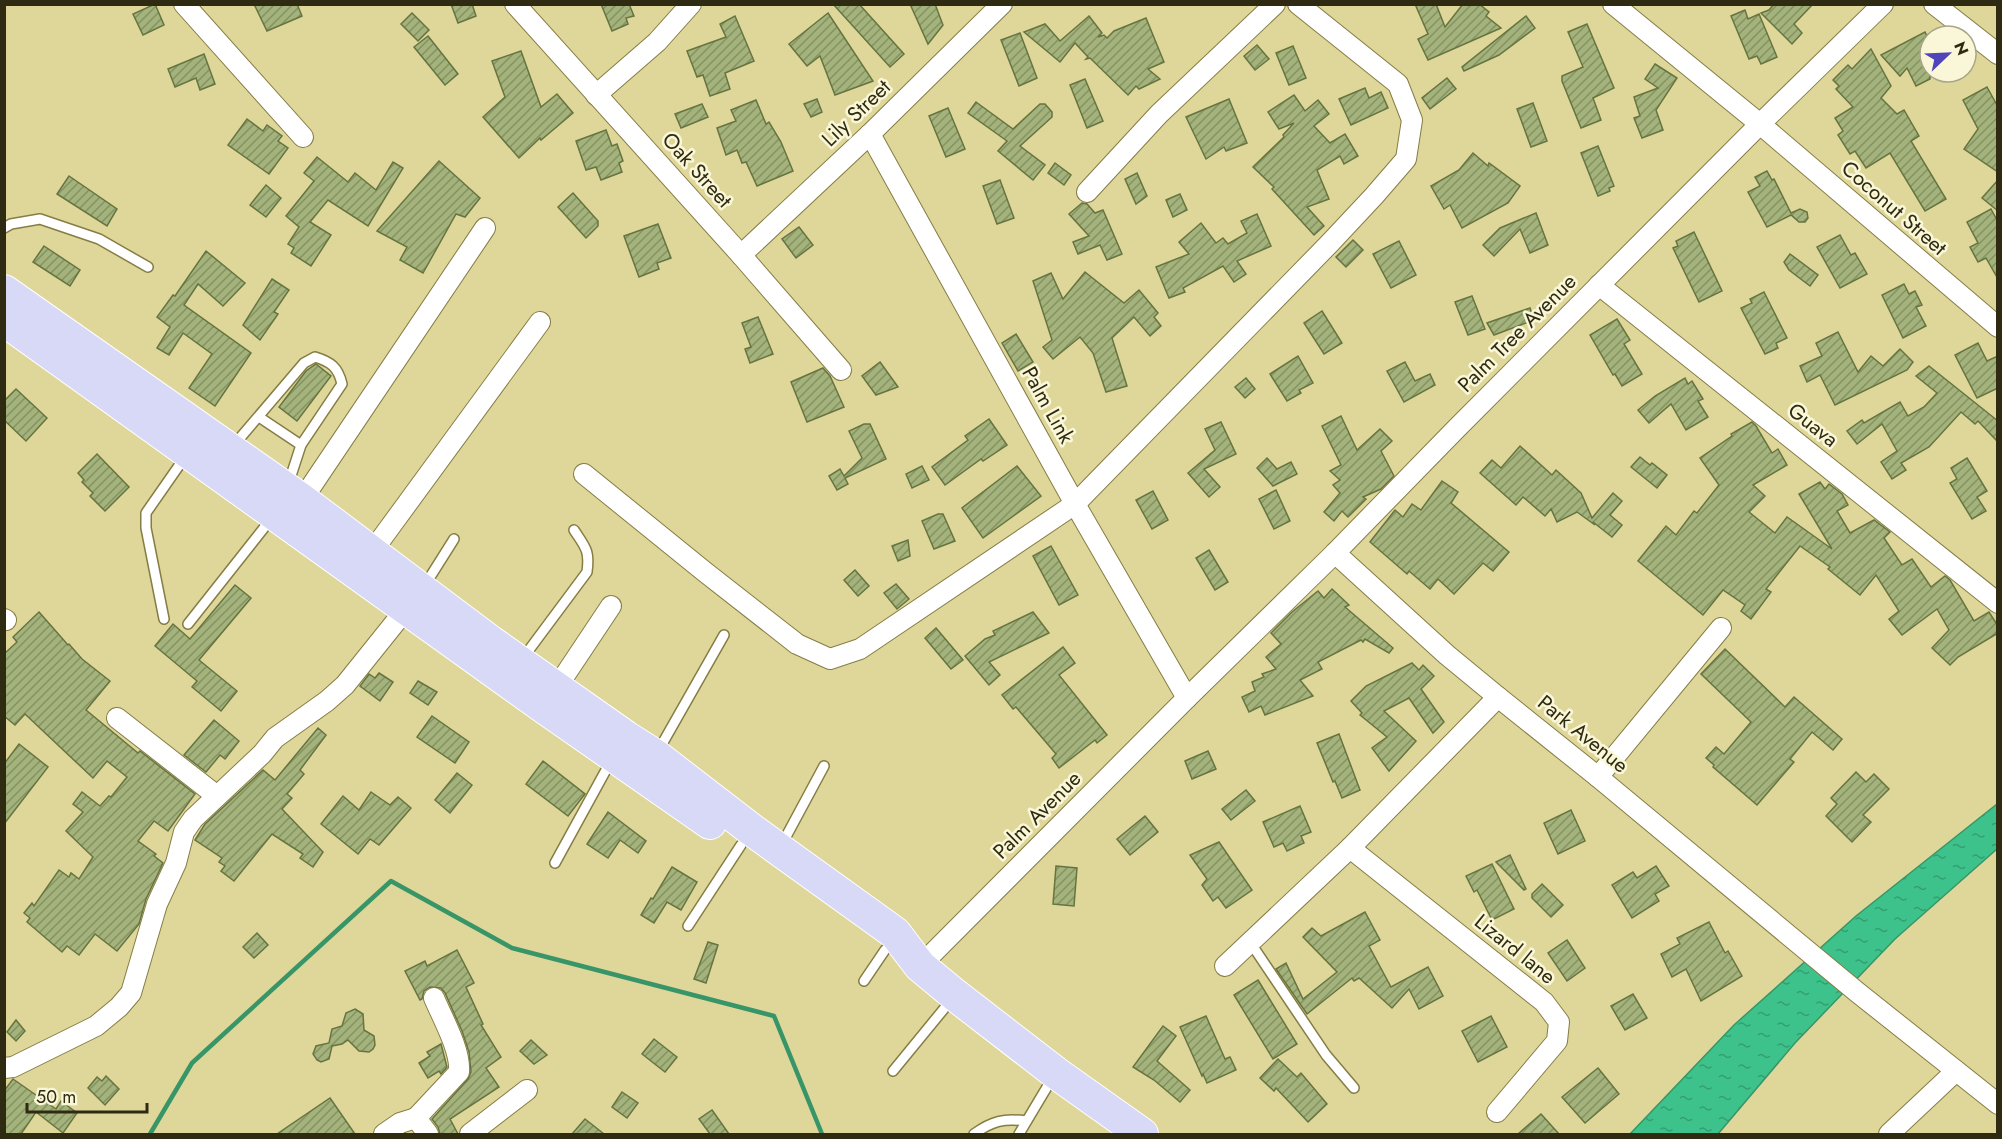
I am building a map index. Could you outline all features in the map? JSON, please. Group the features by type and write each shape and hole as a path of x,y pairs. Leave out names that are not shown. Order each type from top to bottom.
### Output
{"main road":[{"path":"5,291 230,450 288,502 613,757 741,845 885,950 920,966"},
{"path":"4,320 188,453 288,502 371,553 414,600 520,662 656,756 895,933 920,966 955,995 1056,1073 1142,1134"}],"street":[{"path":"184,4 303,137"},
{"name":"Oak Street","path":"515,4 842,370"},
{"path":"596,95 657,42 692,4"},
{"name":"Lily Street","path":"741,255 870,134 1002,4"},
{"path":"1087,192 1178,96 1275,4"},
{"path":"584,474 797,644 830,659 860,649 1075,504 1337,235 1406,159 1412,120 1398,84 1298,4"},
{"name":"Coconut Street","path":"1613,4 1760,124 1998,327"},
{"name":"Palm Tree Avenue","path":"1187,698 1335,553 1760,124 1883,4"},
{"path":"1934,4 1998,54"},
{"name":"Palm Link","path":"870,134 1075,504 1187,698"},
{"path":"288,502 485,228"},
{"name":"Guava","path":"1599,285 1998,603"},
{"path":"371,553 540,321"},
{"name":"Park Avenue","path":"1335,553 1447,655 1956,1071"},
{"path":"4,1068 13,1067 96,1026 119,1007 131,993 157,904 176,863 184,832 193,819 262,754 275,738 327,702 345,685 414,600"},
{"path":"557,687 611,606"},
{"path":"1598,777 1721,628"},
{"path":"1226,966 1350,848 1498,697"},
{"name":"Palm Avenue","path":"920,966 1187,698"},
{"path":"117,718 217,796"},
{"name":"Lizard lane","path":"1350,848 1544,1002 1559,1022 1557,1041 1497,1112"},
{"path":"384,1134 400,1123 416,1118 459,1072 460,1063 457,1053 434,998"},
{"path":"1889,1134 1956,1071 1998,1104"},
{"path":"470,1134 527,1090"},
{"path":"416,1118 428,1134"}],"lane":[{"path":"4,228 11,224 40,219 99,239 148,267"},
{"path":"188,624 288,502 301,445 342,384 339,371 328,361 315,357 304,363 230,450"},
{"path":"259,417 301,445"},
{"path":"164,619 146,528 146,513 188,453"},
{"path":"520,662 587,572 589,556 574,530"},
{"path":"414,600 454,539"},
{"path":"656,756 724,635"},
{"path":"555,863 613,757"},
{"path":"779,849 824,766"},
{"path":"688,926 741,845"},
{"path":"1250,942 1326,1055 1354,1088"},
{"path":"864,981 885,950"},
{"path":"893,1071 955,995"},
{"path":"1019,1134 1056,1073"},
{"path":"974,1134 988,1124 1000,1120 1026,1121"}],"water":[{"path":"1997,804 1997,849 1895,939 1795,1043 1718,1134 1630,1134 1734,1025 1856,916"}],"building":[{"path":"155,4 164,25 143,35 133,14"},
{"path":"254,4 297,4 302,16 267,31"},
{"path":"451,4 472,4 476,16 458,23"},
{"path":"601,4 629,4 634,16 626,18 628,24 612,31"},
{"path":"833,4 859,4 904,54 890,67"},
{"path":"910,4 935,4 943,25 928,44"},
{"path":"1415,4 1436,4 1445,27 1463,4 1479,4 1489,12 1486,16 1501,28 1428,60 1418,39 1428,34"},
{"path":"1774,4 1813,4 1794,24 1802,33 1792,44 1761,13 1769,10"},
{"path":"1745,10 1748,19 1759,14 1777,57 1761,64 1757,56 1749,59 1731,16"},
{"path":"412,13 429,30 418,41 401,24"},
{"path":"828,13 873,81 835,95 820,56 807,66 789,44"},
{"path":"735,16 754,61 725,73 730,89 710,96 703,75 697,77 687,51 726,37 720,24"},
{"path":"1089,16 1102,33 1098,37 1104,35 1107,38 1114,31 1146,18 1164,62 1148,69 1160,79 1139,89 1136,86 1128,95 1090,58 1086,59 1088,57 1075,43 1060,62 1024,32 1045,24 1060,41"},
{"path":"1526,16 1535,28 1499,55 1464,71 1462,67"},
{"path":"1587,24 1614,88 1593,98 1601,120 1581,128 1562,76 1583,67 1568,32"},
{"path":"1020,33 1037,78 1019,86 1001,40"},
{"path":"428,36 458,74 445,85 414,47"},
{"path":"1918,36 1918,84 1920,84 1916,86 1907,68 1900,76 1881,55"},
{"path":"1257,45 1269,59 1255,70 1244,56"},
{"path":"1293,46 1306,78 1289,85 1276,53"},
{"path":"1871,49 1891,86 1881,98 1897,114 1904,110 1919,136 1911,141 1946,199 1925,211 1890,153 1866,168 1855,151 1850,154 1838,135 1843,131 1835,118 1853,107 1836,89 1839,86 1833,80 1848,65 1852,69"},
{"path":"521,51 541,107 557,94 573,113 541,140 540,138 519,158 483,117 505,97 492,61"},
{"path":"204,54 215,84 200,90 196,78 175,87 168,69"},
{"path":"1655,64 1677,78 1656,110 1663,130 1642,138 1634,118 1640,116 1634,97 1658,88 1645,79"},
{"path":"1447,78 1456,89 1430,109 1422,98"},
{"path":"1085,79 1103,121 1087,128 1070,85"},
{"path":"1987,87 1998,107 1998,172 1964,149 1978,129 1963,100"},
{"path":"1365,88 1369,98 1381,92 1388,108 1351,125 1339,99"},
{"path":"1294,95 1305,111 1318,100 1329,114 1314,126 1330,143 1345,134 1358,156 1344,164 1340,156 1317,170 1329,199 1307,207 1324,226 1314,235 1272,189 1274,187 1253,167 1284,137 1283,135 1294,123 1279,129 1268,112"},
{"path":"817,99 822,112 811,117 804,104"},
{"path":"1229,99 1247,143 1226,151 1224,147 1206,159 1186,117"},
{"path":"756,100 766,124 769,122 781,142 793,171 757,186 746,162 742,163 737,150 726,155 717,128 736,121 731,110"},
{"path":"976,102 1013,129 1040,104 1045,104 1052,112 1052,117 1020,146 1045,165 1033,180 998,151 1007,141 968,113"},
{"path":"1533,103 1547,141 1531,147 1517,109"},
{"path":"702,104 708,117 681,128 675,114"},
{"path":"948,108 965,149 946,157 929,116"},
{"path":"247,119 263,131 267,125 282,136 278,141 288,148 269,174 228,145"},
{"path":"606,130 612,146 617,144 623,161 619,163 622,172 601,180 596,167 586,170 576,141"},
{"path":"1598,146 1614,186 1609,188 1610,191 1598,196 1581,153"},
{"path":"1473,153 1488,166 1489,163 1520,186 1508,203 1462,228 1450,205 1444,209 1431,186 1459,170"},
{"path":"317,157 348,182 355,173 376,190 393,162 403,168 368,226 328,200 310,222 331,235 311,266 291,253 294,248 288,244 299,227 286,216 314,181 304,173"},
{"path":"439,161 480,198 465,217 456,214 423,273 400,260 407,247 377,231"},
{"path":"1055,163 1071,175 1064,185 1048,173"},
{"path":"1767,171 1772,180 1774,179 1791,213 1800,209 1807,212 1808,218 1805,222 1799,222 1791,215 1767,227 1748,192 1760,186 1755,177"},
{"path":"1137,173 1147,196 1136,204 1125,179"},
{"path":"69,176 117,209 107,226 57,194"},
{"path":"1000,180 1014,218 997,224 983,186"},
{"path":"1998,180 1998,211 1982,198"},
{"path":"266,185 281,198 266,217 250,205"},
{"path":"573,193 598,221 598,226 586,238 558,207"},
{"path":"1180,194 1187,210 1173,217 1166,200"},
{"path":"1082,203 1087,204 1095,213 1103,210 1122,254 1107,260 1100,245 1078,254 1073,242 1089,236 1069,214"},
{"path":"1991,209 1998,222 1998,279 1986,258 1978,262 1970,247 1978,243 1967,222"},
{"path":"1536,213 1548,245 1530,253 1520,229 1494,256 1483,245 1500,228"},
{"path":"1257,214 1271,246 1237,261 1246,274 1234,282 1223,266 1183,288 1185,292 1169,298 1156,267 1189,254 1179,242 1201,223 1216,243 1223,238 1228,244 1247,233 1241,221"},
{"path":"658,224 671,258 657,263 659,269 639,277 624,236"},
{"path":"799,227 813,245 796,258 782,239"},
{"path":"1694,232 1722,291 1699,302 1673,248 1678,246 1676,241"},
{"path":"1840,235 1851,255 1855,253 1867,274 1840,288 1817,247"},
{"path":"1353,240 1363,250 1346,267 1336,257"},
{"path":"1399,241 1416,275 1391,288 1373,254"},
{"path":"44,246 80,270 70,286 33,262"},
{"path":"206,251 245,283 223,306 198,284 184,305 251,353 215,406 189,388 212,354 183,333 169,355 157,348 170,327 157,317 173,295 175,296"},
{"path":"1790,254 1818,275 1810,286 1789,270 1784,262"},
{"path":"1085,272 1124,303 1139,290 1158,313 1154,317 1161,326 1150,336 1134,317 1112,338 1127,386 1106,392 1093,353 1080,337 1053,359 1043,347 1052,340 1033,281 1051,273 1063,299"},
{"path":"272,279 289,290 274,312 278,314 260,340 243,325"},
{"path":"1904,284 1909,294 1915,291 1922,305 1916,307 1926,326 1903,338 1882,295"},
{"path":"1764,292 1787,338 1776,343 1778,348 1765,354 1741,308 1752,303 1750,299"},
{"path":"1472,296 1485,329 1468,335 1455,302"},
{"path":"1530,308 1534,320 1494,335 1487,323"},
{"path":"1322,311 1342,343 1324,354 1304,323"},
{"path":"758,317 773,354 750,363 745,349 751,347 742,323"},
{"path":"1617,319 1630,340 1624,344 1642,374 1622,386 1590,335"},
{"path":"1838,332 1858,372 1871,356 1883,366 1900,349 1913,362 1907,370 1835,405 1820,375 1807,382 1800,366 1822,356 1816,343"},
{"path":"1016,334 1033,362 1018,371 1002,343"},
{"path":"1978,343 1987,361 1998,356 1998,388 1977,398 1955,355"},
{"path":"1298,356 1313,383 1299,390 1301,393 1287,401 1270,374"},
{"path":"880,362 898,387 876,395 862,376"},
{"path":"1405,362 1415,381 1430,374 1435,385 1404,402 1387,371"},
{"path":"316,364 331,376 297,421 279,407 306,371"},
{"path":"1929,366 1998,421 1998,442 1978,421 1975,424 1961,412 1929,447 1901,463 1906,470 1892,479 1881,462 1897,451 1882,424 1857,444 1847,431 1862,420 1864,423 1900,402 1908,416 1924,407 1937,393 1916,376"},
{"path":"823,368 830,376 844,407 807,422 791,382"},
{"path":"1246,378 1255,389 1245,398 1235,387"},
{"path":"1685,378 1688,384 1692,381 1703,399 1698,401 1708,417 1686,430 1671,404 1649,423 1638,410 1655,396"},
{"path":"16,389 47,418 26,441 4,420 4,401"},
{"path":"1341,416 1357,450 1380,429 1392,441 1381,451 1394,476 1381,489 1363,497 1366,499 1348,517 1342,511 1334,521 1324,512 1340,493 1333,485 1340,480 1330,471 1341,465 1322,426"},
{"path":"989,419 1007,445 983,461 981,459 945,485 932,467 968,440 965,436"},
{"path":"1221,422 1236,454 1204,469 1220,487 1209,497 1188,473 1215,450 1205,429"},
{"path":"1752,422 1772,453 1778,449 1787,465 1753,485 1765,496 1749,512 1775,533 1787,517 1832,549 1799,494 1820,482 1825,489 1829,484 1842,494 1848,505 1837,511 1850,533 1874,520 1890,532 1884,538 1902,565 1912,559 1931,587 1945,576 1950,580 1974,621 1989,612 1998,626 1998,633 1958,657 1950,665 1932,648 1949,630 1937,609 1902,635 1889,619 1899,611 1876,575 1860,595 1828,569 1830,567 1800,546 1766,589 1771,592 1751,619 1741,611 1745,605 1723,590 1703,615 1638,561 1666,526 1676,535 1694,511 1697,513 1719,485 1700,458 1732,436 1731,434"},
{"path":"864,424 870,424 886,459 845,478 848,484 837,490 829,476 840,469 844,476 862,458 849,431"},
{"path":"1520,446 1552,475 1556,470 1581,493 1592,518 1613,493 1622,501 1610,515 1622,525 1612,537 1577,512 1557,522 1551,509 1545,516 1523,497 1516,505 1480,473 1492,460 1501,468"},
{"path":"97,454 129,487 105,511 90,496 93,493 82,482 84,480 78,473"},
{"path":"1640,457 1667,475 1657,488 1631,467"},
{"path":"1267,458 1277,469 1291,462 1297,474 1273,486 1257,468"},
{"path":"1967,458 1987,491 1977,497 1986,511 1972,519 1950,483 1957,479 1951,468"},
{"path":"922,466 929,480 912,488 906,474"},
{"path":"1017,466 1041,496 983,538 962,508"},
{"path":"1442,481 1458,492 1451,503 1509,552 1493,571 1483,563 1454,594 1438,579 1430,589 1409,571 1407,574 1370,542 1395,510 1403,517 1412,504 1421,510"},
{"path":"1276,490 1290,521 1274,529 1259,499"},
{"path":"1153,491 1168,520 1152,529 1136,500"},
{"path":"943,514 955,541 934,549 922,521"},
{"path":"908,540 910,556 898,561 892,546"},
{"path":"1051,546 1078,595 1059,605 1033,556"},
{"path":"1209,550 1228,582 1215,590 1196,558"},
{"path":"855,570 869,586 858,596 844,580"},
{"path":"896,584 909,599 897,609 884,593"},
{"path":"235,585 251,598 199,660 237,691 221,711 192,687 197,681 155,646 173,624 190,639"},
{"path":"1332,589 1349,605 1345,607 1393,648 1389,653 1365,639 1363,642 1361,640 1318,662 1322,669 1300,680 1313,696 1265,715 1261,706 1249,712 1242,697 1255,691 1252,682 1264,677 1262,674 1276,669 1266,657 1281,644 1271,633 1318,591 1324,598"},
{"path":"39,612 82,659 110,681 86,710 138,753 140,751 195,794 168,831 154,821 138,841 156,854 154,856 163,863 146,899 139,924 117,951 95,934 79,955 67,946 62,952 27,922 30,918 24,913 32,903 34,906 59,870 69,877 71,873 79,879 93,857 66,831 83,812 73,804 82,792 100,806 109,796 111,797 127,777 107,761 93,778 25,714 15,725 4,716 4,654 17,642 13,637"},
{"path":"1033,612 1049,633 989,662 1000,675 989,685 965,656 985,639 995,635 993,631"},
{"path":"936,628 963,660 951,669 925,638"},
{"path":"1063,647 1075,663 1059,675 1107,735 1097,743 1095,740 1059,768 1052,758 1056,754 1016,707 1013,709 1002,695"},
{"path":"1725,649 1785,707 1794,697 1842,739 1833,750 1812,732 1790,759 1794,762 1757,805 1713,767 1714,765 1706,758 1716,747 1724,754 1751,722 1701,674"},
{"path":"1412,663 1419,670 1423,665 1434,676 1421,689 1444,722 1433,733 1409,698 1384,711 1416,741 1389,771 1372,748 1387,737 1360,715 1362,713 1351,701 1366,686"},
{"path":"379,673 393,682 380,701 360,686 369,674 375,678"},
{"path":"418,681 437,692 428,705 410,693"},
{"path":"432,716 469,742 455,763 417,737"},
{"path":"214,720 239,741 225,759 220,755 206,772 184,755"},
{"path":"318,728 326,735 300,770 304,774 287,794 292,798 282,809 323,852 313,867 300,858 303,854 272,834 234,881 221,871 225,866 219,862 222,858 195,840 205,824 263,770 275,780"},
{"path":"1339,734 1360,790 1342,798 1317,743"},
{"path":"19,744 48,767 4,824 4,764"},
{"path":"1208,751 1216,769 1192,779 1185,761"},
{"path":"543,761 585,794 568,816 526,784"},
{"path":"1856,772 1866,782 1874,774 1889,789 1863,815 1871,822 1852,842 1826,816 1837,804 1831,798"},
{"path":"457,773 472,785 450,813 435,800"},
{"path":"1246,790 1255,801 1231,820 1222,809"},
{"path":"371,792 390,805 398,797 411,808 379,845 370,839 358,854 321,824 343,796 359,810"},
{"path":"1300,806 1311,832 1301,836 1304,843 1287,851 1283,843 1274,847 1263,822"},
{"path":"1571,810 1585,841 1558,854 1544,823"},
{"path":"608,812 646,841 638,853 620,840 608,858 587,844"},
{"path":"1145,816 1158,832 1130,855 1117,839"},
{"path":"1219,842 1252,890 1226,908 1218,897 1213,901 1202,885 1207,879 1190,855"},
{"path":"1510,855 1526,889 1524,890 1496,862"},
{"path":"1492,864 1514,909 1492,920 1477,890 1474,892 1466,876"},
{"path":"1056,866 1077,868 1074,906 1053,904"},
{"path":"1656,866 1669,886 1655,894 1659,901 1632,918 1612,885 1633,872 1637,878"},
{"path":"672,867 697,882 681,910 667,902 654,923 641,915"},
{"path":"1542,884 1563,905 1551,917 1532,898 1532,894"},
{"path":"1365,912 1380,940 1369,946 1391,987 1428,967 1443,996 1419,1009 1409,989 1392,1008 1359,978 1354,981 1352,978 1307,1014 1276,969 1286,963 1303,999 1337,972 1303,937 1312,928 1321,936"},
{"path":"1709,922 1725,953 1728,951 1742,976 1701,1001 1686,969 1672,977 1661,954 1680,944 1677,938"},
{"path":"257,933 268,945 254,958 243,947"},
{"path":"1567,940 1585,968 1567,981 1548,953"},
{"path":"708,942 718,945 706,983 694,979"},
{"path":"457,950 474,983 466,987 483,1024 481,1025 501,1057 486,1068 499,1087 450,1119 458,1134 440,1134 432,1119 468,1079 471,1072 469,1052 445,993 441,988 430,987 424,991 420,1000 405,971 425,961 427,966"},
{"path":"1258,980 1297,1044 1273,1059 1234,995"},
{"path":"1633,994 1647,1018 1625,1030 1611,1006"},
{"path":"355,1009 363,1014 364,1030 374,1036 373,1049 369,1052 359,1051 348,1040 332,1046 329,1059 321,1062 317,1060 313,1054 316,1046 329,1043 332,1029 342,1026 346,1013"},
{"path":"1206,1016 1225,1059 1230,1057 1236,1070 1207,1083 1180,1027"},
{"path":"1491,1016 1507,1047 1478,1062 1462,1031"},
{"path":"16,1020 25,1031 16,1041 7,1032"},
{"path":"1163,1026 1176,1036 1157,1061 1190,1090 1180,1102 1154,1080 1133,1067"},
{"path":"654,1039 677,1057 665,1072 642,1054"},
{"path":"531,1040 547,1055 534,1064 520,1051"},
{"path":"441,1044 447,1067 441,1074 439,1071 428,1078 419,1063 430,1056 427,1052"},
{"path":"1278,1059 1297,1077 1301,1073 1327,1104 1308,1122 1276,1088 1274,1091 1260,1078"},
{"path":"1598,1068 1619,1094 1585,1123 1562,1097"},
{"path":"106,1076 119,1089 105,1105 88,1088 97,1077 102,1081"},
{"path":"13,1079 56,1109 61,1101 77,1113 63,1133 36,1112 21,1134 4,1134 4,1091"},
{"path":"622,1092 638,1103 627,1118 612,1107"},
{"path":"330,1098 355,1134 277,1134"},
{"path":"712,1110 729,1134 710,1134 699,1119"},
{"path":"1541,1114 1559,1134 1518,1134"},
{"path":"585,1119 604,1134 572,1134"}],"waterway":[{"path":"150,1134 192,1063 391,881 512,948 774,1016 822,1134"}]}
